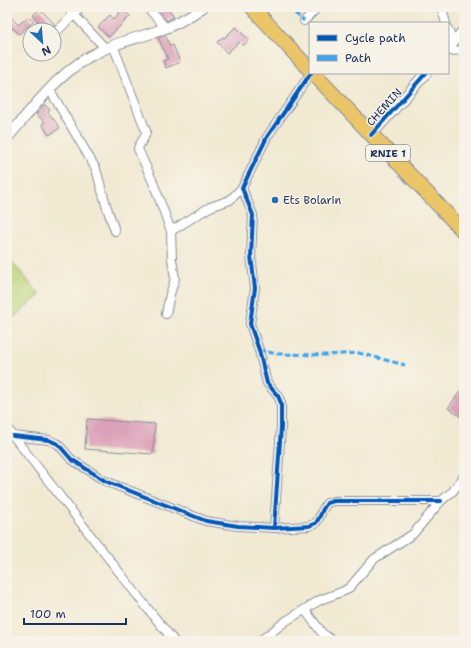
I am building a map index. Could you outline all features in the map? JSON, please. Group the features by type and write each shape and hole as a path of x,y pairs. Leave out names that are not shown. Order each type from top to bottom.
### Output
{"highway":[{"path":"252,7 309,69"},
{"name":"RNIE 1","path":"313,74 464,232"}],"street":[{"path":"67,7 109,46 146,131 146,136 138,146 138,149 153,182 171,231 172,259 175,279 166,314"},
{"path":"62,26 82,7"},
{"path":"147,7 166,28"},
{"path":"7,138 50,90 72,68 85,59 109,46 166,28 203,7"},
{"path":"304,21 318,7"},
{"path":"441,7 446,22"},
{"path":"451,45 464,30"},
{"path":"449,34 451,45"},
{"path":"449,51 464,50"},
{"path":"171,231 210,207 230,200 242,188 267,137 311,74"},
{"name":"CHEMIN","path":"371,135 425,74"},
{"path":"50,90 96,169 115,231"},
{"path":"242,188 253,215 251,256 255,288 250,324 259,350 267,382 278,396 281,403 281,427 274,528"},
{"path":"7,428 148,610 174,641"},
{"path":"14,436 50,440 58,444 71,459 105,481 206,520 238,526 274,528 309,526 316,523 327,504 334,501 441,501"},
{"path":"260,641 286,621 320,600 344,591 350,587 374,559 412,534 441,501 453,491 464,476"},
{"path":"305,610 322,633 333,641"}],"green space":[{"path":"7,256 40,295 7,323"}],"building":[{"path":"155,7 167,7 174,16 167,21"},
{"path":"40,9 52,22 40,22 33,15"},
{"path":"122,9 130,16 109,37 98,27 110,15 114,19"},
{"path":"7,13 18,25 28,17 33,22 22,22 22,31 19,34 13,28 10,31 7,28"},
{"path":"236,27 249,40 243,46 239,42 227,53 217,42"},
{"path":"165,35 170,46 173,45 180,62 166,68 163,61 168,59 158,38"},
{"path":"45,105 50,110 48,112 60,128 49,135 42,124 45,122 36,114"},
{"path":"464,386 464,417 448,408"},
{"path":"87,419 155,424 153,454 85,449"}],"marked path":[{"path":"288,7 304,21"},
{"path":"259,350 277,354 326,355 359,353 405,365"}],"cycle path":[{"path":"274,528 281,427 281,403 278,396 267,383 259,350 250,324 255,288 251,256 253,215 242,188 267,137 310,74"},
{"path":"371,135 425,74"},
{"path":"13,436 49,440 58,444 71,459 105,481 206,521 238,526 274,528 309,526 316,523 327,503 334,501 441,501"}],"place":[{"name":"Ets Bolarin","path":"275,200"}]}
